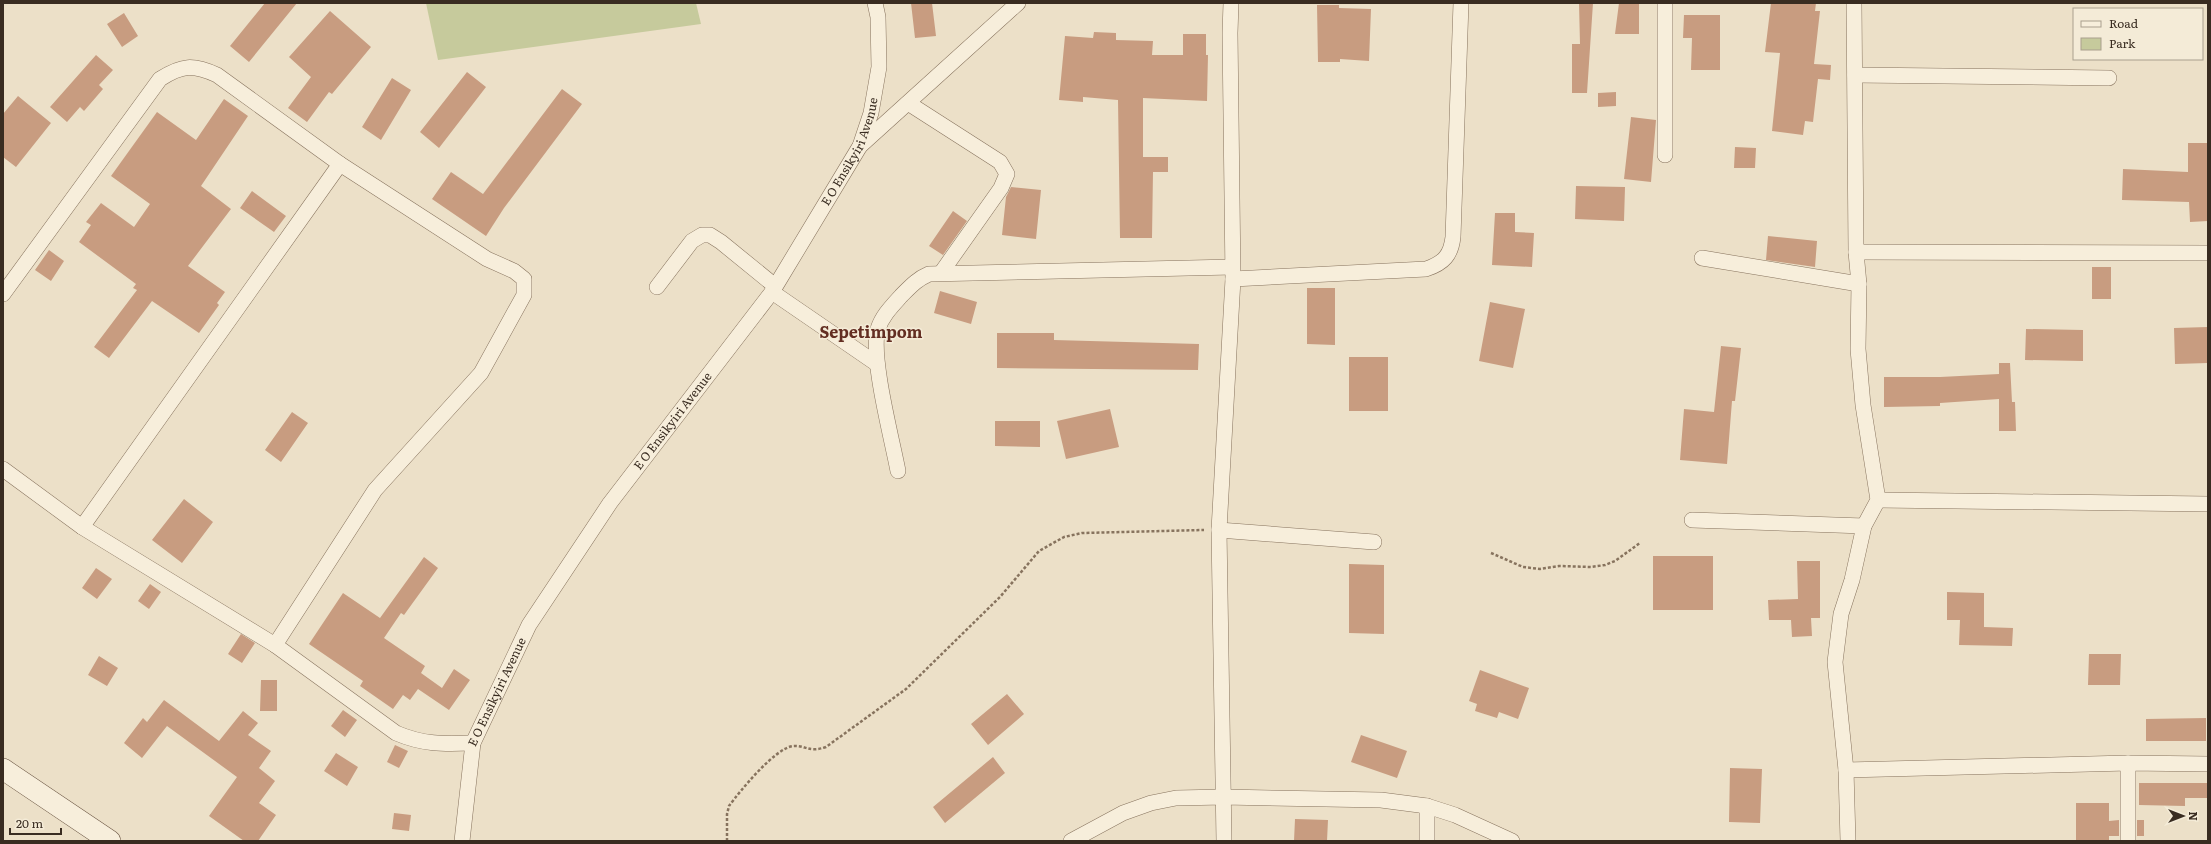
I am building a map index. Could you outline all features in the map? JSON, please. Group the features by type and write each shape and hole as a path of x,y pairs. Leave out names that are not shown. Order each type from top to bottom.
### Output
{"street":[{"name":"E O Ensikyiri Avenue","path":"462,841 473,744 530,625 610,503 773,289 860,146 871,113 878,67 878,16 875,3"},
{"path":"860,146 1018,3"},
{"path":"1224,841 1219,530 1232,273 1231,3"},
{"path":"898,471 877,364 876,342 878,329 884,316 915,281 929,274 1232,273 1426,269 1446,260 1451,250 1453,237 1460,3"},
{"path":"1665,3 1665,155"},
{"path":"1848,841 1846,770 1835,662 1841,614 1852,580 1864,526 1878,500 1863,405 1858,349 1859,284 1856,252 1854,3"},
{"path":"3,294 160,80 176,70 201,68 217,75 340,164 487,259 514,271 524,279 524,295 481,373 375,490 275,645"},
{"path":"1855,75 2109,78"},
{"path":"908,103 1000,162 1007,174 1001,188 941,273"},
{"path":"82,527 340,164"},
{"path":"657,287 692,241 702,235 710,235 721,242 773,289 877,364"},
{"path":"1856,252 2208,253"},
{"path":"1702,258 1859,284"},
{"path":"3,469 82,527 275,645 396,733 415,741 432,744 473,744"},
{"path":"1878,500 2208,504"},
{"path":"1692,520 1864,526"},
{"path":"1219,530 1374,542"},
{"path":"1846,770 2128,763 2208,764"},
{"path":"2128,763 2128,841"},
{"path":"3,769 110,841"},
{"path":"1071,841 1123,813 1151,803 1176,798 1224,797 1381,800 1427,806 1454,815 1512,841"},
{"path":"1427,806 1427,841"}],"path":[{"path":"727,841 727,814 729,806 773,757 786,748 794,746 814,751 826,747 906,689 1000,597 1039,551 1050,544 1064,537 1082,533 1219,530"},
{"path":"1491,553 1523,567 1540,569 1559,566 1591,567 1605,565 1615,561 1640,543"}],"green space":[{"path":"426,3 696,3 701,24 438,60"}],"building":[{"path":"265,3 297,3 249,62 230,46"},
{"path":"911,3 932,3 936,36 915,38"},
{"path":"1579,3 1593,3 1587,93 1572,93 1572,44 1580,44"},
{"path":"1619,3 1639,3 1639,34 1615,34"},
{"path":"1771,3 1816,3 1815,11 1820,11 1814,64 1831,65 1830,80 1818,79 1813,122 1805,121 1803,135 1772,131 1780,53 1765,52"},
{"path":"1317,5 1339,5 1339,8 1371,9 1369,61 1340,59 1340,62 1318,62"},
{"path":"330,11 371,47 332,94 329,92 307,122 288,108 311,77 289,57"},
{"path":"124,13 138,36 122,47 107,24"},
{"path":"1684,15 1720,15 1720,70 1691,70 1692,38 1683,38"},
{"path":"1094,32 1116,33 1116,40 1153,41 1152,55 1183,55 1183,34 1206,34 1206,55 1208,55 1207,101 1143,98 1143,157 1168,157 1168,172 1153,172 1152,238 1120,238 1118,100 1083,97 1083,102 1059,100 1065,36 1093,38"},
{"path":"96,55 113,70 99,85 103,89 84,111 80,107 67,122 50,107"},
{"path":"467,72 486,87 439,148 420,132"},
{"path":"392,78 411,90 381,140 362,127"},
{"path":"562,89 582,104 504,208 486,236 432,199 451,172 483,194"},
{"path":"1616,92 1616,106 1598,107 1598,93"},
{"path":"18,96 51,123 16,167 3,157 3,114"},
{"path":"224,99 248,116 201,186 231,209 188,266 225,292 217,303 219,305 199,333 152,301 109,358 94,347 137,290 133,288 136,284 79,242 91,225 86,222 101,203 134,227 150,204 111,176 157,112 196,140"},
{"path":"1631,117 1656,120 1651,182 1624,179"},
{"path":"2188,143 2207,143 2208,221 2190,222 2189,202 2122,200 2123,169 2188,172"},
{"path":"1735,147 1756,148 1755,168 1734,168"},
{"path":"1576,186 1625,187 1624,221 1575,219"},
{"path":"1011,187 1041,190 1036,239 1002,235 1006,197"},
{"path":"252,191 286,216 274,232 240,208"},
{"path":"953,211 967,221 943,255 929,246"},
{"path":"1495,213 1515,213 1515,232 1534,233 1532,267 1492,265"},
{"path":"1768,236 1817,241 1815,267 1766,260"},
{"path":"49,250 64,261 51,281 35,270"},
{"path":"2092,267 2111,267 2111,299 2092,299"},
{"path":"1307,288 1335,288 1335,345 1307,344"},
{"path":"940,291 977,302 971,324 934,313"},
{"path":"1490,302 1525,309 1513,368 1479,361"},
{"path":"2208,327 2208,363 2175,364 2174,328"},
{"path":"2026,329 2083,330 2083,361 2025,360"},
{"path":"997,333 1054,333 1054,340 1199,344 1198,370 997,368"},
{"path":"1721,346 1741,348 1735,401 1732,401 1727,464 1680,460 1684,409 1714,412"},
{"path":"1349,357 1388,357 1388,411 1349,411"},
{"path":"1999,363 2010,363 2012,402 2015,402 2016,431 1999,431 1999,399 1940,403 1940,406 1884,407 1884,377 1940,377 1999,374"},
{"path":"1110,409 1119,447 1066,459 1057,421"},
{"path":"292,412 308,423 281,462 265,450"},
{"path":"995,421 1040,421 1040,447 995,446"},
{"path":"184,499 213,522 182,563 152,540"},
{"path":"1653,556 1713,556 1713,610 1653,610"},
{"path":"424,557 438,568 404,615 401,613 384,638 425,666 421,673 442,688 454,669 470,680 449,710 418,689 410,700 403,695 393,709 360,686 363,681 309,644 343,593 380,618"},
{"path":"1797,561 1820,561 1820,618 1811,618 1812,636 1792,637 1791,620 1769,620 1768,600 1798,599"},
{"path":"1349,564 1384,565 1384,634 1349,633"},
{"path":"96,568 112,579 97,599 82,588"},
{"path":"150,584 161,592 149,609 138,601"},
{"path":"1947,592 1984,593 1984,627 2013,628 2012,646 1959,645 1960,620 1947,620"},
{"path":"241,634 255,643 242,663 228,654"},
{"path":"2089,654 2121,654 2120,685 2088,685"},
{"path":"99,656 118,668 107,686 88,675"},
{"path":"1480,670 1529,688 1518,719 1499,712 1497,718 1475,711 1477,704 1469,701"},
{"path":"261,680 277,680 277,711 260,711"},
{"path":"1007,694 1024,714 988,745 971,724"},
{"path":"164,700 219,741 243,711 258,723 248,735 271,751 259,768 275,781 259,803 276,815 258,841 244,841 209,816 237,777 167,726 142,758 124,743 143,718 147,722"},
{"path":"343,710 357,720 345,737 331,726"},
{"path":"2206,718 2206,741 2146,741 2146,719"},
{"path":"1361,735 1407,751 1397,778 1351,762"},
{"path":"395,745 408,751 399,768 387,762"},
{"path":"336,753 358,767 347,786 324,771"},
{"path":"993,757 1005,773 945,823 933,807"},
{"path":"1730,768 1762,769 1760,823 1729,822"},
{"path":"2139,783 2208,783 2208,798 2185,798 2185,806 2139,805"},
{"path":"2076,803 2109,803 2109,821 2119,820 2119,836 2109,836 2109,841 2076,841"},
{"path":"394,813 411,815 409,831 392,829"},
{"path":"1295,819 1328,820 1327,841 1294,841"},
{"path":"2137,820 2144,820 2144,836 2137,836"}],"district":[{"name":"Sepetimpom","path":"871,332"}]}
